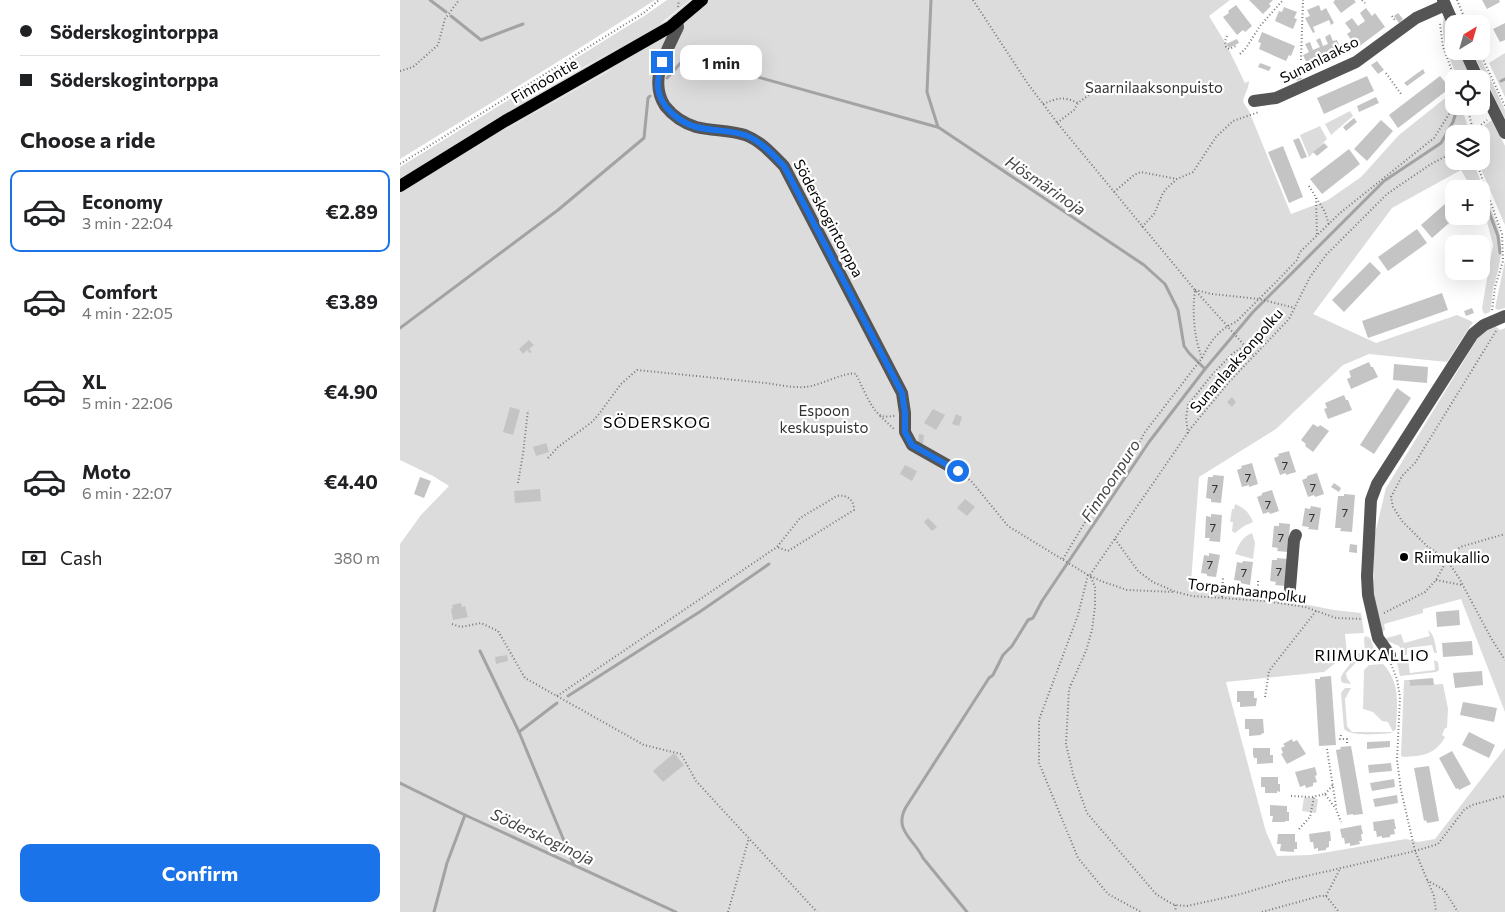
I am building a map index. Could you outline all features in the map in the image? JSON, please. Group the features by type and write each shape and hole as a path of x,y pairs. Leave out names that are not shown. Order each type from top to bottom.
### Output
{"main road":[{"name":"Finnoontie","path":"400,186 505,120 677,22 702,0"}],"street":[{"path":"1445,3 1450,15"},
{"name":"Sunanlaakso","path":"1258,106 1356,62 1416,18 1445,3"},
{"name":"Söderskogintorppa","path":"677,22 678,27 662,62 659,74 658,89 663,102 670,113 681,121 695,127 744,135 753,139 762,144 784,166 902,393 905,432 912,445 958,471"},
{"path":"1490,103 1505,133"},
{"path":"1390,655 1378,638 1369,618 1367,576 1371,500 1377,484 1473,334 1484,325 1502,321"},
{"path":"1290,588 1296,535"}],"path":[{"path":"400,72 413,67 438,45 445,19 459,0"},
{"path":"400,164 645,12 659,0"},
{"path":"972,0 1028,84 1057,123 1195,290 1254,356"},
{"path":"1240,54 1260,26 1283,0"},
{"path":"1301,60 1303,0"},
{"path":"1453,70 1444,47 1440,18 1445,3 1458,15"},
{"path":"1227,36 1225,41 1226,47 1229,49 1236,46"},
{"path":"1483,60 1505,106"},
{"path":"1386,73 1401,94"},
{"path":"1057,123 1089,95 1104,90 1108,91"},
{"path":"1043,104 1060,98 1067,98 1078,104"},
{"path":"1142,227 1154,214 1163,194 1177,179 1193,172 1216,137 1233,120 1258,106"},
{"path":"1064,560 1102,494 1137,447 1145,432 1202,358 1211,341 1227,326 1236,322 1297,260 1300,252 1340,213 1434,138 1448,115"},
{"path":"1481,125 1491,118"},
{"name":"Sunanlaaksonpolku","path":"1089,575 1116,539 1188,433 1229,382 1289,319 1310,276 1326,256 1387,194 1445,157"},
{"path":"1480,170 1504,233 1503,261 1495,287 1492,314"},
{"path":"1114,192 1134,175 1141,172 1177,179"},
{"path":"1309,186 1325,212 1329,225"},
{"path":"1316,197 1317,236"},
{"path":"1195,290 1212,294 1259,299 1296,308"},
{"path":"1195,290 1193,302 1198,347 1202,358"},
{"path":"1502,321 1415,463 1402,476 1391,497 1393,507 1402,521 1421,540 1447,560 1505,660"},
{"path":"1188,433 1186,418 1188,405 1211,376 1244,345"},
{"path":"548,458 558,447 592,422 621,384 637,370 806,387 850,372 856,374 873,408 879,415 886,417 905,415"},
{"path":"518,482 524,454 528,410"},
{"path":"958,471 972,482 1008,526 1089,575 1100,581 1127,590 1176,592"},
{"path":"557,696 777,547 800,518 837,496 844,495 848,497 854,505 854,510 788,551 777,547"},
{"path":"1369,618 1388,612 1425,592 1436,580 1447,560 1460,547 1505,534"},
{"name":"Torpanhaanpolku","path":"1116,539 1138,571 1153,582 1176,592 1192,596 1258,600 1305,607 1336,618 1369,618"},
{"path":"1089,575 1095,587 1092,630 1086,650 1069,689 1066,744 1073,774 1087,813 1156,894 1175,905 1187,906 1237,895 1289,880 1438,844 1464,810 1472,805 1505,796"},
{"path":"1089,575 1078,615 1039,720 1039,763 1078,858 1108,894 1140,912"},
{"path":"1222,598 1223,577"},
{"path":"1436,580 1462,585"},
{"path":"1258,581 1258,600"},
{"path":"1265,697 1269,671 1316,611"},
{"path":"452,624 461,627 481,623 498,631 525,678 644,745 681,754 696,782 818,912"},
{"path":"1390,655 1390,664 1397,679 1400,697 1397,760 1401,790 1415,851 1434,896 1436,912"},
{"path":"1342,735 1340,739 1347,739 1347,744"},
{"path":"1327,749 1336,809 1341,822"},
{"path":"1291,796 1324,794 1333,785"},
{"path":"1324,794 1336,809"},
{"path":"1299,829 1310,817 1314,796"},
{"path":"728,912 749,838"},
{"path":"1326,896 1340,869"},
{"path":"1427,880 1444,890 1458,912"},
{"path":"1262,912 1326,896"},
{"path":"1326,896 1339,912"},
{"path":"1175,905 1176,912"}],"green space":[{"path":"400,0 655,0 400,159"},
{"path":"667,0 690,0 655,28 545,88 400,182 400,167"},
{"name":"Espoon keskuspuisto","path":"708,0 1230,0 1209,16 1226,44 1245,83 1249,81 1243,102 1249,111 1291,214 1328,200 1361,177 1399,135 1445,98 1445,115 1464,115 1467,125 1445,125 1445,170 1461,170 1392,208 1313,314 1376,343 1457,315 1473,322 1447,362 1369,354 1343,365 1276,429 1199,477 1191,582 1334,610 1361,613 1364,633 1345,634 1347,654 1324,672 1226,682 1266,832 1277,856 1310,855 1406,839 1418,842 1435,839 1505,748 1505,912 400,912 400,544 421,515 449,486 400,460 400,194 499,133 607,72 686,18"},
{"path":"1444,16 1445,43 1443,32"},
{"path":"1505,53 1505,97 1489,63"},
{"path":"1451,60 1465,60 1469,70 1454,70"},
{"path":"1476,60 1481,60 1486,70 1481,70"},
{"path":"1490,78 1505,110 1505,119 1490,88"},
{"path":"1350,111 1353,116 1331,135 1325,124"},
{"path":"1492,120 1505,146 1505,225 1490,190 1490,180 1486,180 1481,170 1490,170 1490,125 1485,125"},
{"path":"1320,126 1327,139 1309,157 1300,135"},
{"name":"Espoon keskuspuisto","path":"1461,170 1476,170 1480,180 1467,180"},
{"name":"Espoon keskuspuisto","path":"1490,206 1499,230 1501,246 1490,312 1485,314 1482,308 1487,280 1490,280 1490,262 1493,245 1488,225 1490,225"},
{"path":"1505,261 1505,308 1498,310 1495,308"},
{"path":"1493,324 1500,330 1505,328 1505,712 1461,599 1423,609 1423,613 1384,624 1385,630 1382,632 1373,597 1374,538 1386,488 1482,331"},
{"path":"1235,504 1246,511 1253,522 1235,533 1232,531 1233,522 1230,522 1232,509 1234,509"},
{"path":"1252,533 1255,543 1253,559 1235,554 1241,541"},
{"path":"1428,630 1433,637 1437,653 1434,653 1432,645 1407,648 1407,655 1404,655 1399,646 1385,640 1401,634 1404,643 1430,636"},
{"path":"1366,636 1370,638 1374,649 1361,657 1346,673 1351,684 1343,683 1341,677 1343,673 1359,653 1365,653 1364,638"},
{"path":"1405,659 1408,660 1410,673 1435,670 1434,660 1438,662 1439,670 1436,672 1400,676 1397,663"},
{"path":"1383,664 1393,679 1397,695 1396,729 1393,732 1388,722 1382,721 1373,712 1363,709 1364,670 1369,665"},
{"path":"1404,680 1409,680 1410,686 1443,684 1448,709 1447,728 1445,728 1442,735 1445,737 1437,748 1422,755 1401,756"},
{"path":"1345,688 1351,688 1345,699 1347,726 1352,732 1392,732 1359,734 1348,732 1344,729 1341,693"},
{"path":"1304,797 1318,799 1316,813 1302,811"}],"building":[{"path":"1249,0 1273,0 1269,4 1271,6 1263,14"},
{"path":"1334,0 1354,0 1356,2 1341,13 1333,2"},
{"path":"1482,0 1499,0 1500,2 1487,9"},
{"path":"1236,5 1252,26 1245,32 1243,30 1237,35 1223,17"},
{"path":"1319,5 1321,11 1326,8 1334,23 1331,25 1329,20 1313,27 1315,32 1313,33 1305,18 1310,16 1307,10"},
{"path":"1284,7 1297,12 1294,18 1297,19 1293,29 1275,21 1279,11 1282,12"},
{"path":"1366,8 1372,16 1375,13 1385,27 1357,48 1347,34 1351,31 1345,23 1352,18 1358,26 1365,21 1360,13"},
{"path":"1398,13 1403,19 1399,23 1394,16"},
{"path":"1505,23 1505,40 1500,42 1493,29"},
{"path":"1262,32 1295,46 1291,56 1289,55 1286,61 1259,49 1261,43 1258,42"},
{"path":"1330,34 1333,41 1337,40 1344,55 1310,70 1303,55 1309,52 1305,44 1310,42 1313,50 1320,47 1316,40 1320,38 1323,46 1328,44 1325,37"},
{"path":"1237,39 1239,43 1229,48 1226,44"},
{"path":"1377,61 1384,70 1378,74 1371,65"},
{"path":"1260,63 1271,67 1269,71 1258,67"},
{"path":"1423,69 1425,73 1407,86 1404,83"},
{"path":"1298,71 1302,79 1297,81 1293,73"},
{"path":"1367,76 1374,91 1324,114 1317,98"},
{"path":"1440,76 1445,82 1445,92 1398,128 1389,115"},
{"path":"1376,97 1379,103 1359,112 1357,106"},
{"path":"1354,118 1357,122 1346,131 1343,127"},
{"path":"1381,120 1393,131 1367,161 1354,149"},
{"path":"1299,138 1307,157 1301,159 1293,140"},
{"path":"1324,143 1328,147 1317,156 1313,152"},
{"path":"1283,146 1303,197 1289,203 1268,152"},
{"path":"1349,149 1360,164 1322,194 1310,179"},
{"path":"1445,204 1445,225 1447,225 1432,238 1421,225"},
{"path":"1417,229 1427,243 1388,271 1378,257"},
{"path":"1370,262 1381,273 1344,312 1332,300"},
{"path":"1442,293 1448,310 1368,338 1362,321"},
{"path":"1472,308 1474,313 1466,316 1464,311"},
{"path":"529,340 534,345 529,349 532,352 530,353 527,350 523,354 519,349"},
{"path":"1369,362 1378,377 1351,389 1347,379 1351,377 1349,371"},
{"path":"1394,364 1428,367 1427,383 1393,380"},
{"path":"1397,388 1411,398 1374,454 1360,445"},
{"path":"1344,395 1352,410 1328,419 1324,409 1327,408 1325,403"},
{"path":"1232,397 1236,402 1232,407 1227,402"},
{"path":"510,407 520,410 513,435 503,432"},
{"path":"933,409 945,415 936,430 924,423"},
{"path":"956,414 962,417 959,426 952,424"},
{"path":"1313,424 1318,427 1320,425 1329,431 1313,452 1301,440"},
{"path":"919,434 924,435 923,444 918,443"},
{"path":"546,443 549,452 536,456 533,447"},
{"path":"1289,451 1296,472 1280,475 1274,458 1279,456 1278,454"},
{"path":"1252,463 1258,484 1242,487 1237,470 1242,468 1241,466"},
{"path":"905,465 917,471 912,481 900,474"},
{"path":"1317,473 1324,494 1308,497 1302,480 1307,478 1307,476"},
{"path":"1213,475 1224,476 1221,503 1211,502 1211,499 1206,498 1208,477 1213,477"},
{"path":"420,477 431,481 424,498 414,494"},
{"path":"1334,483 1341,488 1339,492 1331,487"},
{"path":"540,489 541,501 515,503 514,491"},
{"path":"1272,490 1279,511 1263,514 1257,497 1262,495 1262,493"},
{"path":"1344,494 1355,495 1352,532 1340,531 1341,528 1335,528 1338,496 1344,496"},
{"path":"965,499 975,507 967,516 957,508"},
{"path":"1311,506 1321,508 1318,530 1302,526 1305,508 1310,509"},
{"path":"1211,514 1222,515 1220,542 1209,541 1210,538 1205,538 1206,516 1211,517"},
{"path":"928,518 937,527 932,531 924,522"},
{"path":"1279,523 1290,524 1288,552 1277,551 1278,548 1272,547 1274,526 1279,526"},
{"path":"1350,544 1357,545 1357,553 1349,552"},
{"path":"1209,553 1220,555 1216,577 1201,573 1204,555 1209,556"},
{"path":"1277,558 1288,559 1286,586 1275,585 1276,582 1270,581 1272,560 1277,560"},
{"path":"1243,561 1253,562 1250,585 1234,580 1237,562 1242,563"},
{"path":"461,603 462,607 465,606 468,617 453,620 452,605"},
{"path":"1459,610 1460,625 1437,627 1436,612"},
{"path":"1472,641 1473,655 1443,657 1442,643"},
{"path":"507,655 508,661 496,664 495,657"},
{"path":"1482,671 1483,685 1455,688 1453,673"},
{"path":"1331,676 1336,745 1319,746 1315,679"},
{"path":"1433,678 1434,685 1410,686 1409,680"},
{"path":"1237,691 1254,691 1254,698 1257,698 1256,706 1240,707 1240,702 1237,702"},
{"path":"1463,702 1497,708 1494,722 1460,715"},
{"path":"1245,719 1263,719 1264,733 1249,736 1249,729 1245,729"},
{"path":"1469,732 1495,745 1489,758 1462,745"},
{"path":"1292,739 1293,742 1297,740 1306,754 1287,764 1281,754 1283,753 1281,748 1285,746 1283,744"},
{"path":"1390,741 1390,747 1367,749 1367,742"},
{"path":"1351,746 1363,814 1347,815 1336,750 1341,749 1340,747"},
{"path":"1253,748 1270,748 1270,755 1273,755 1273,763 1257,764 1257,758 1254,758 1253,755"},
{"path":"1452,751 1471,784 1459,790 1458,788 1456,789 1439,758"},
{"path":"674,753 684,765 663,782 653,771"},
{"path":"1391,763 1392,771 1369,773 1368,765"},
{"path":"1429,766 1439,821 1427,823 1426,820 1424,821 1414,768"},
{"path":"1315,767 1317,782 1313,783 1313,786 1306,788 1305,785 1300,787 1295,772"},
{"path":"1261,777 1278,777 1280,792 1265,793 1265,787 1261,787"},
{"path":"1394,779 1395,787 1372,791 1370,783"},
{"path":"1397,795 1398,803 1375,807 1373,799"},
{"path":"1270,805 1287,806 1289,821 1272,822 1273,816 1270,816"},
{"path":"1394,819 1395,834 1390,835 1390,837 1377,837 1373,822"},
{"path":"1361,825 1363,834 1361,834 1362,841 1359,841 1360,844 1350,846 1350,843 1345,844 1340,829"},
{"path":"1330,831 1331,841 1329,841 1329,847 1326,850 1318,851 1318,848 1314,849 1313,842 1310,842 1309,834"},
{"path":"1278,834 1295,834 1297,849 1294,849 1294,852 1280,851 1281,844 1277,844"}],"waterway":[{"path":"430,0 446,12"},
{"name":"Hösmärinoja","path":"931,0 927,92 938,127 1144,265 1165,284 1178,310 1184,346 1205,369"},
{"path":"451,16 481,40 523,24"},
{"path":"667,78 686,57 937,127"},
{"name":"Finnoonpuro","path":"1501,81 1505,79"},
{"path":"400,328 558,210 644,138 648,98 650,96"},
{"name":"Finnoonpuro","path":"967,912 906,834 902,822 906,807 989,678 993,675 1003,655 1012,646 1028,620 1033,618 1042,601 1149,442 1205,369 1253,312 1384,181 1441,143 1455,115"},
{"path":"1490,215 1498,236 1500,253"},
{"path":"568,696 701,611 769,564"},
{"path":"480,651 519,732"},
{"path":"557,703 519,732 574,865"},
{"name":"Söderskoginoja","path":"400,783 676,912"},
{"path":"434,912 447,863 465,815"}],"place":[{"name":"Riimukallio","path":"1404,557"}],"district":[{"name":"SÖDERSKOG","path":"657,421"},
{"name":"RIIMUKALLIO","path":"1372,654"}],"route":[{"path":"662,62 658,89 670,113 681,121 695,127 744,135 753,139 762,144 784,166 902,393 905,432 912,445 958,471"}],"park label":[{"name":"Saarnilaaksonpuisto","path":"1154,87"}]}
